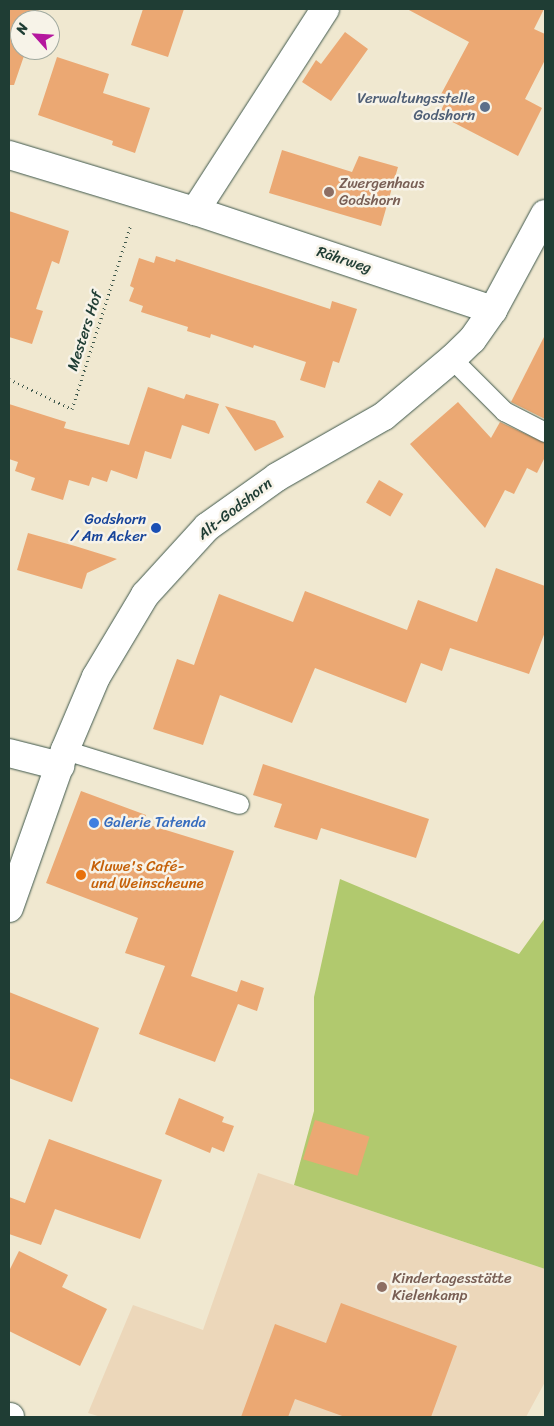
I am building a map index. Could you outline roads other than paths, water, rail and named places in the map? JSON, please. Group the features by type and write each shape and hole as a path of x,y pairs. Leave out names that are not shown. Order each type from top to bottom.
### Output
{"street":[{"path":"195,211 325,9"},
{"name":"Rährweg","path":"9,155 195,211 493,310"},
{"name":"Alt-Godshorn","path":"9,908 62,758 96,677 122,630 145,595 207,527 276,477 384,416 452,360 472,340 493,310 545,214"},
{"path":"9,753 62,758"}],"lane":[{"path":"452,360 504,411 545,432"},
{"path":"62,758 239,804"}],"place":[{"name":"Verwaltungsstelle Godshorn","path":"485,107"},
{"name":"Zwergenhaus Godshorn","path":"329,192"},
{"name":"Godshorn / Am Acker","path":"156,528"},
{"name":"Galerie Tatenda","path":"94,823"},
{"name":"Kluwe's Café- und Weinscheune","path":"81,875"},
{"name":"Kindertagesstätte Kielenkamp","path":"382,1287"}]}
